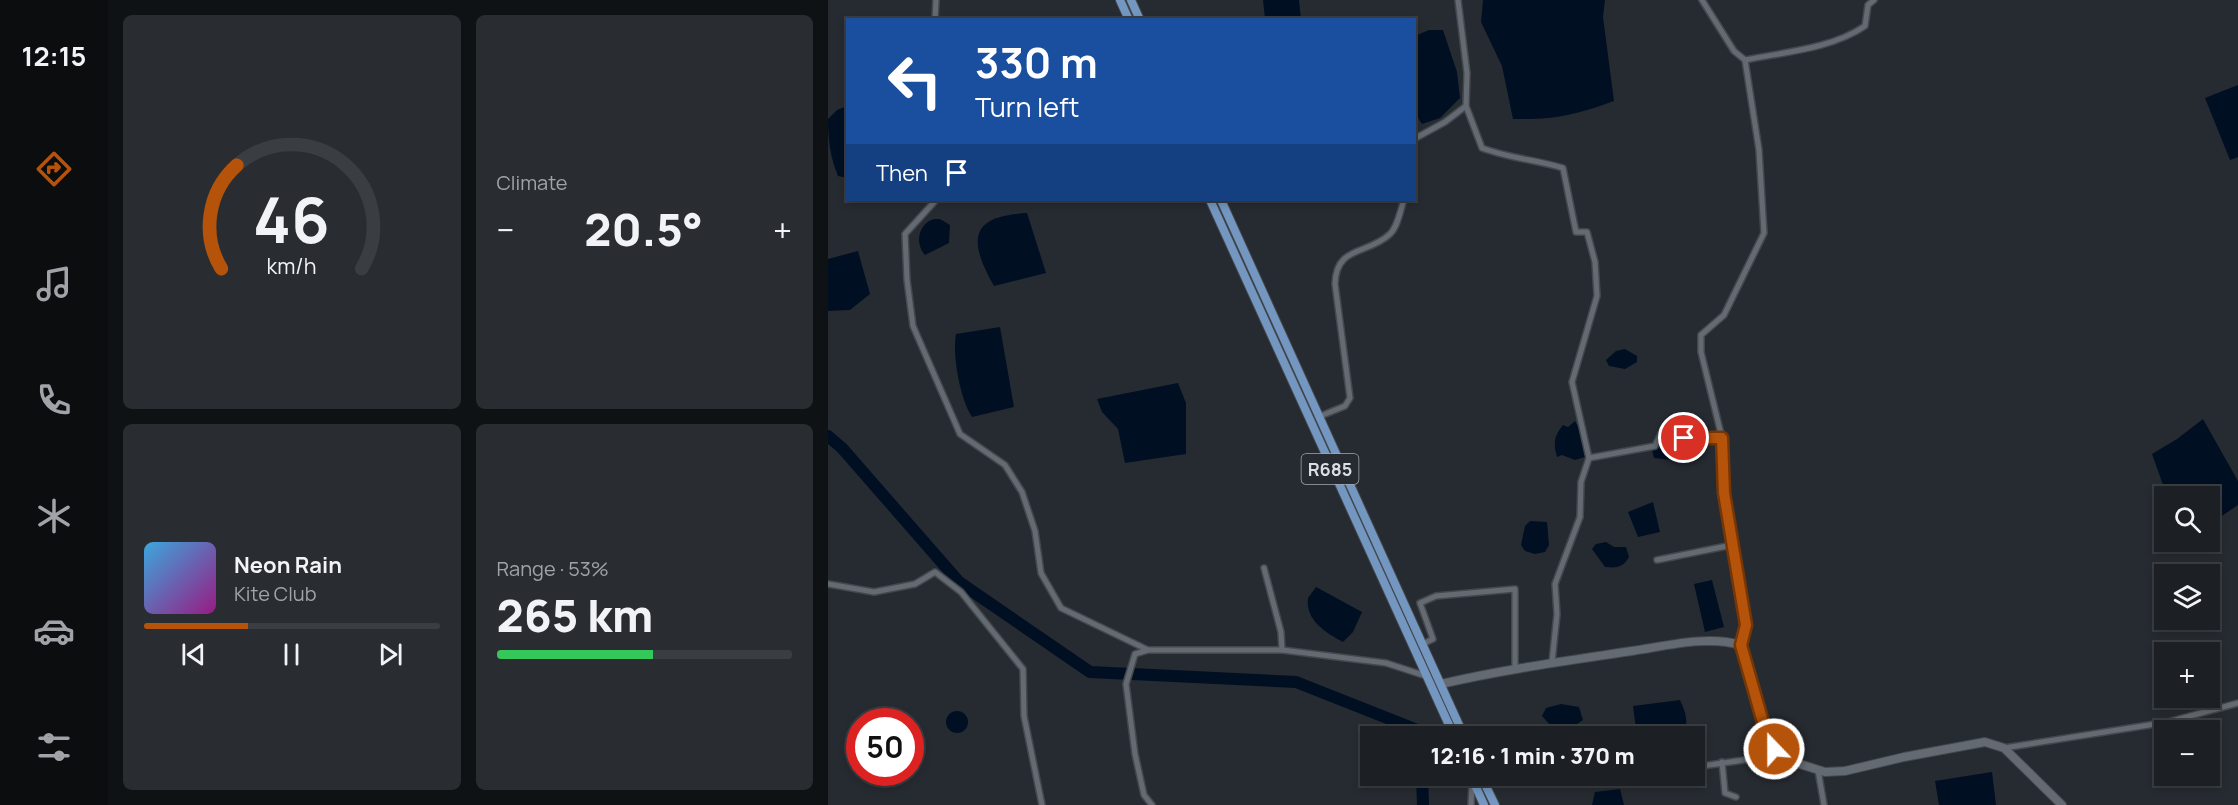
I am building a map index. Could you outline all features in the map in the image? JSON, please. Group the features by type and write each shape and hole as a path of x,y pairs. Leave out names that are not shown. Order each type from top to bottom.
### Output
{"main road":[{"path":"1120,0 1128,18"},
{"path":"1131,0 1139,18"},
{"name":"R685","path":"1210,201 1450,726"},
{"name":"R685","path":"1221,201 1460,726"},
{"path":"1391,600 1400,596"},
{"path":"1441,684 1515,667 1688,643 1728,641 1741,645 1764,726 1774,749 1787,760 1818,770 1845,771 1985,742 2004,748 2062,805"},
{"path":"1479,786 1485,800 1495,805"}],"street":[{"path":"935,18 936,0"},
{"path":"1458,0 1467,73 1466,106 1482,148 1498,154 1527,158 1563,168 1576,232 1587,231 1595,262 1597,296 1572,381 1589,458 1581,482 1580,517 1555,584 1557,614 1552,662"},
{"path":"1702,0 1734,51 1745,60 1759,150 1764,233 1724,315 1701,335 1701,352 1722,438 1724,493 1746,625 1741,645"},
{"path":"1745,60 1820,45 1855,33 1865,26 1868,5 1874,0"},
{"path":"1416,138 1445,122 1466,106"},
{"path":"935,201 906,234 906,280 913,326 960,434 1005,465 1022,492 1035,531 1041,573 1060,608 1148,650"},
{"path":"1318,417 1345,406 1350,398 1335,284 1336,269 1341,260 1389,235 1396,226 1404,201"},
{"path":"1589,458 1655,446 1664,428 1674,421 1685,423 1684,438 1722,438"},
{"path":"1657,560 1732,545"},
{"path":"1264,568 1281,632 1282,650"},
{"path":"828,584 874,592 915,584 935,572 961,592 1023,669 1024,716 1042,805"},
{"path":"1423,644 1433,639 1420,603 1436,596 1515,589 1515,667"},
{"path":"1152,805 1144,795 1126,684 1135,654 1148,650 1282,650 1386,663 1427,676"},
{"path":"2004,748 2168,722 2238,703"},
{"path":"1705,765 1765,757 1787,760"},
{"path":"1722,762 1725,793 1736,797"},
{"path":"1818,770 1824,805"},
{"path":"1471,805 1474,786"}],"water":[{"path":"1263,0 1299,0 1301,18 1265,18"},
{"path":"1483,0 1605,0 1603,17 1614,101 1565,116 1513,119 1502,66 1481,22"},
{"path":"1429,30 1443,30 1457,72 1460,98 1440,118 1422,124 1416,110 1416,36"},
{"path":"2238,85 2238,157 2230,160 2205,98"},
{"path":"846,106 846,178 838,176 829,141 828,119 837,110"},
{"path":"1027,213 1046,273 994,286 980,256 979,233 984,225 994,219"},
{"path":"934,219 940,219 950,225 949,243 925,255 920,245 920,234 925,225"},
{"path":"858,251 870,294 850,310 828,311 828,259"},
{"path":"1000,327 1014,407 972,417 958,377 955,353 956,334"},
{"path":"1625,349 1637,356 1637,362 1625,369 1609,366 1606,360 1616,351"},
{"path":"1178,383 1186,403 1186,454 1125,463 1118,429 1102,412 1097,399"},
{"path":"2203,419 2238,481 2238,505 2220,517 2220,486 2163,486 2152,454"},
{"path":"1575,421 1581,432 1585,457 1575,460 1562,455 1557,457 1556,436 1563,425 1568,427"},
{"path":"1663,435 1672,435 1681,439 1681,457 1671,460 1654,458 1652,450"},
{"path":"1653,502 1660,532 1638,537 1628,512"},
{"path":"1530,521 1547,522 1549,545 1545,552 1535,554 1525,551 1521,545 1525,526"},
{"path":"1606,542 1614,547 1626,547 1629,557 1622,565 1605,567 1592,549 1596,544"},
{"path":"1712,580 1724,627 1705,632 1694,584"},
{"path":"1316,587 1362,612 1353,632 1343,642 1318,625 1310,613 1308,598"},
{"path":"1680,700 1684,709 1686,726 1636,726 1633,706"},
{"path":"1561,704 1579,707 1583,720 1574,726 1551,726 1542,716 1546,708"},
{"path":"957,711 965,714 968,722 965,730 957,733 949,730 946,722 949,714"},
{"path":"1992,772 1996,805 1939,805 1935,781"},
{"path":"1620,789 1624,805 1592,805 1595,792"}],"waterway":[{"path":"828,436 842,448 959,582 1090,672 1296,682 1407,726"},
{"path":"1422,786 1423,805"}],"route":[{"path":"1684,438 1722,438 1724,493 1746,625 1741,645 1764,726 1774,749"}]}
